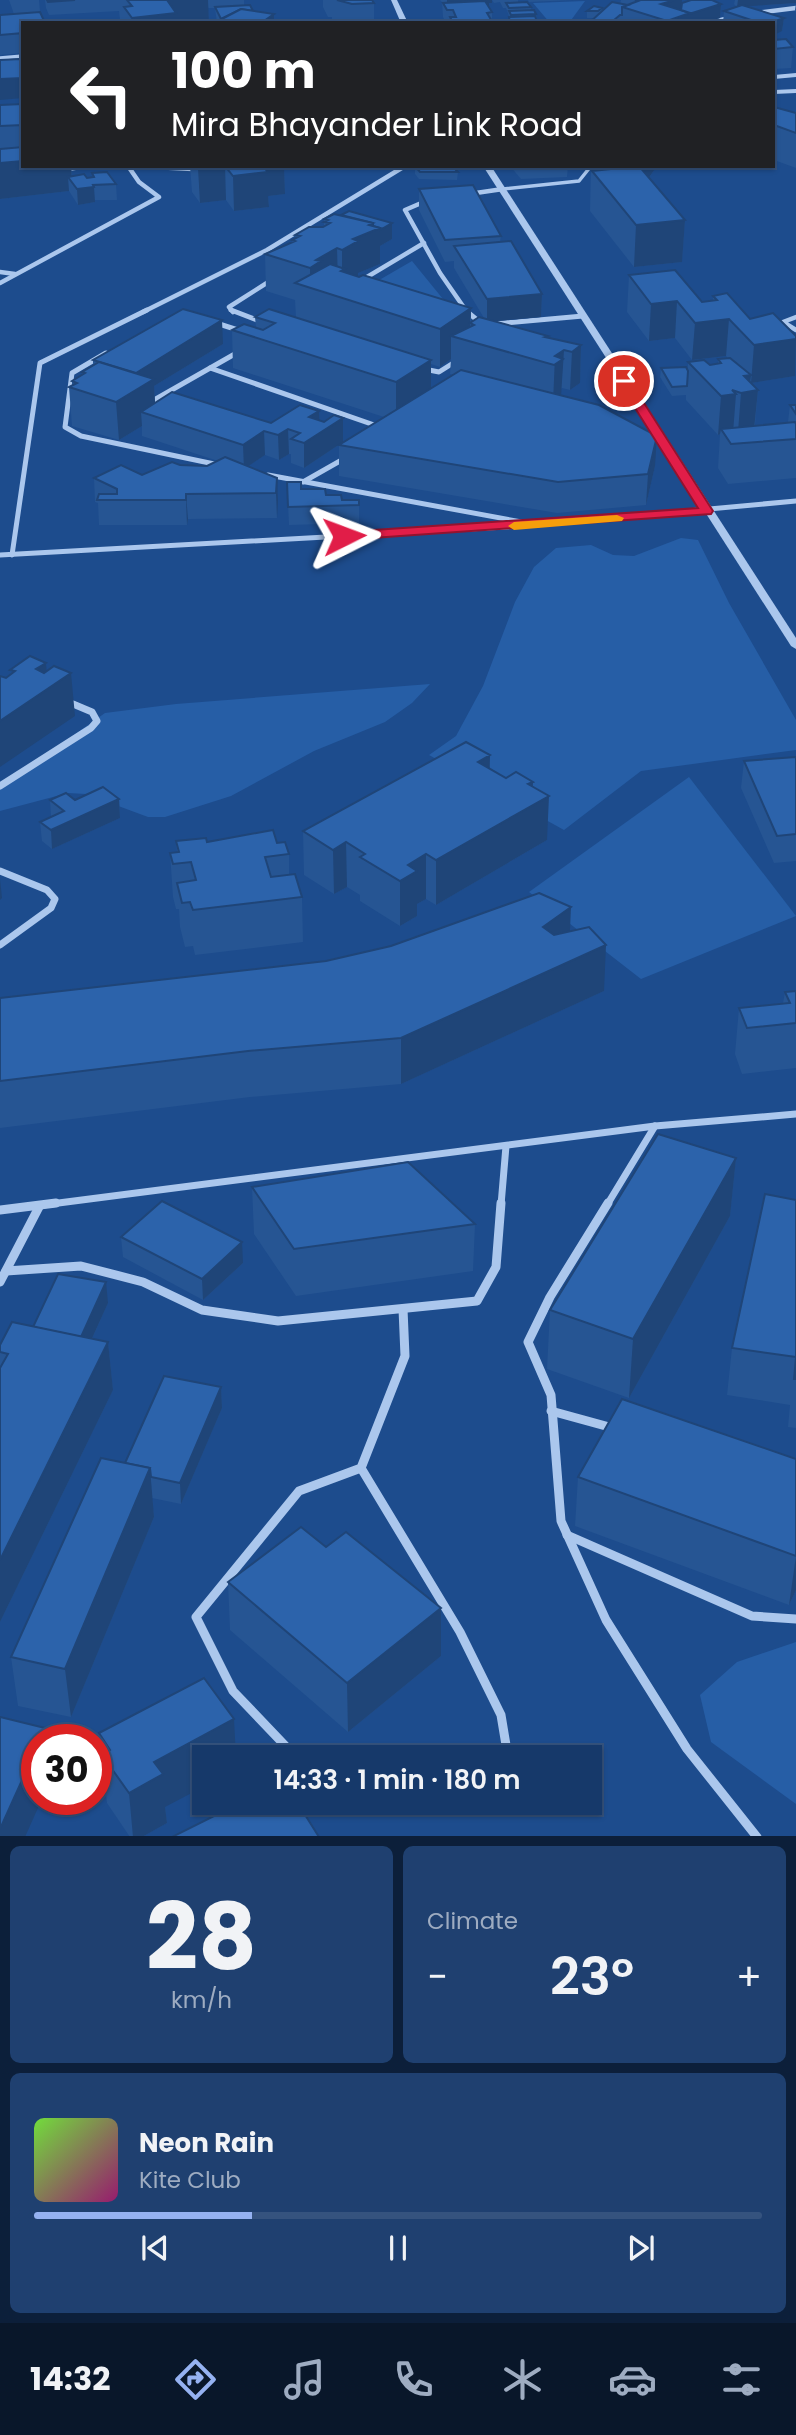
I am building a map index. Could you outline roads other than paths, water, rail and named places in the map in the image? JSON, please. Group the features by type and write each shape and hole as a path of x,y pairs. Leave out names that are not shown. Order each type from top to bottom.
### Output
{"street":[{"path":"394,0 404,21"},
{"path":"721,21 796,8"},
{"path":"775,77 796,75"},
{"path":"775,92 796,91"},
{"path":"41,173 80,168"},
{"path":"0,282 159,197 141,184 129,168"},
{"path":"166,168 223,171"},
{"path":"12,555 40,363 267,250 402,168"},
{"path":"488,168 706,511 796,646"},
{"path":"467,194 503,188"},
{"path":"428,201 415,203 405,210 442,275 477,322 500,324 583,316"},
{"path":"354,285 424,243"},
{"path":"0,272 15,274"},
{"path":"268,323 234,313 229,307 279,275"},
{"path":"212,322 250,334"},
{"path":"134,401 147,404 252,344"},
{"path":"114,349 77,368 71,382 65,427 74,434 221,465"},
{"path":"414,366 439,372 466,355"},
{"path":"210,368 392,431"},
{"path":"71,382 83,385"},
{"path":"167,393 179,397"},
{"path":"318,415 328,409"},
{"path":"302,483 358,451"},
{"path":"262,474 538,525"},
{"path":"0,555 538,525 796,501"},
{"path":"0,786 91,729 97,720 92,712 57,697"},
{"path":"0,871 47,890 55,899 51,908 0,945"},
{"path":"0,1210 655,1126 796,1114"},
{"path":"655,1126 550,1297 528,1342 551,1395 561,1521 566,1534 606,1620 687,1749 757,1836"},
{"path":"6,1271 81,1266 143,1282 202,1310 278,1321 477,1301 496,1267 506,1146"},
{"path":"0,1282 39,1207"},
{"path":"285,1745 233,1691 196,1617 299,1492 361,1468 405,1356 403,1309"},
{"path":"551,1410 629,1432"},
{"path":"361,1468 460,1632 501,1716 506,1745"},
{"path":"566,1534 752,1616 796,1619"}],"lane":[{"path":"0,58 21,56"},
{"path":"503,188 579,181 590,168"},
{"path":"796,317 783,322 796,330"}]}
